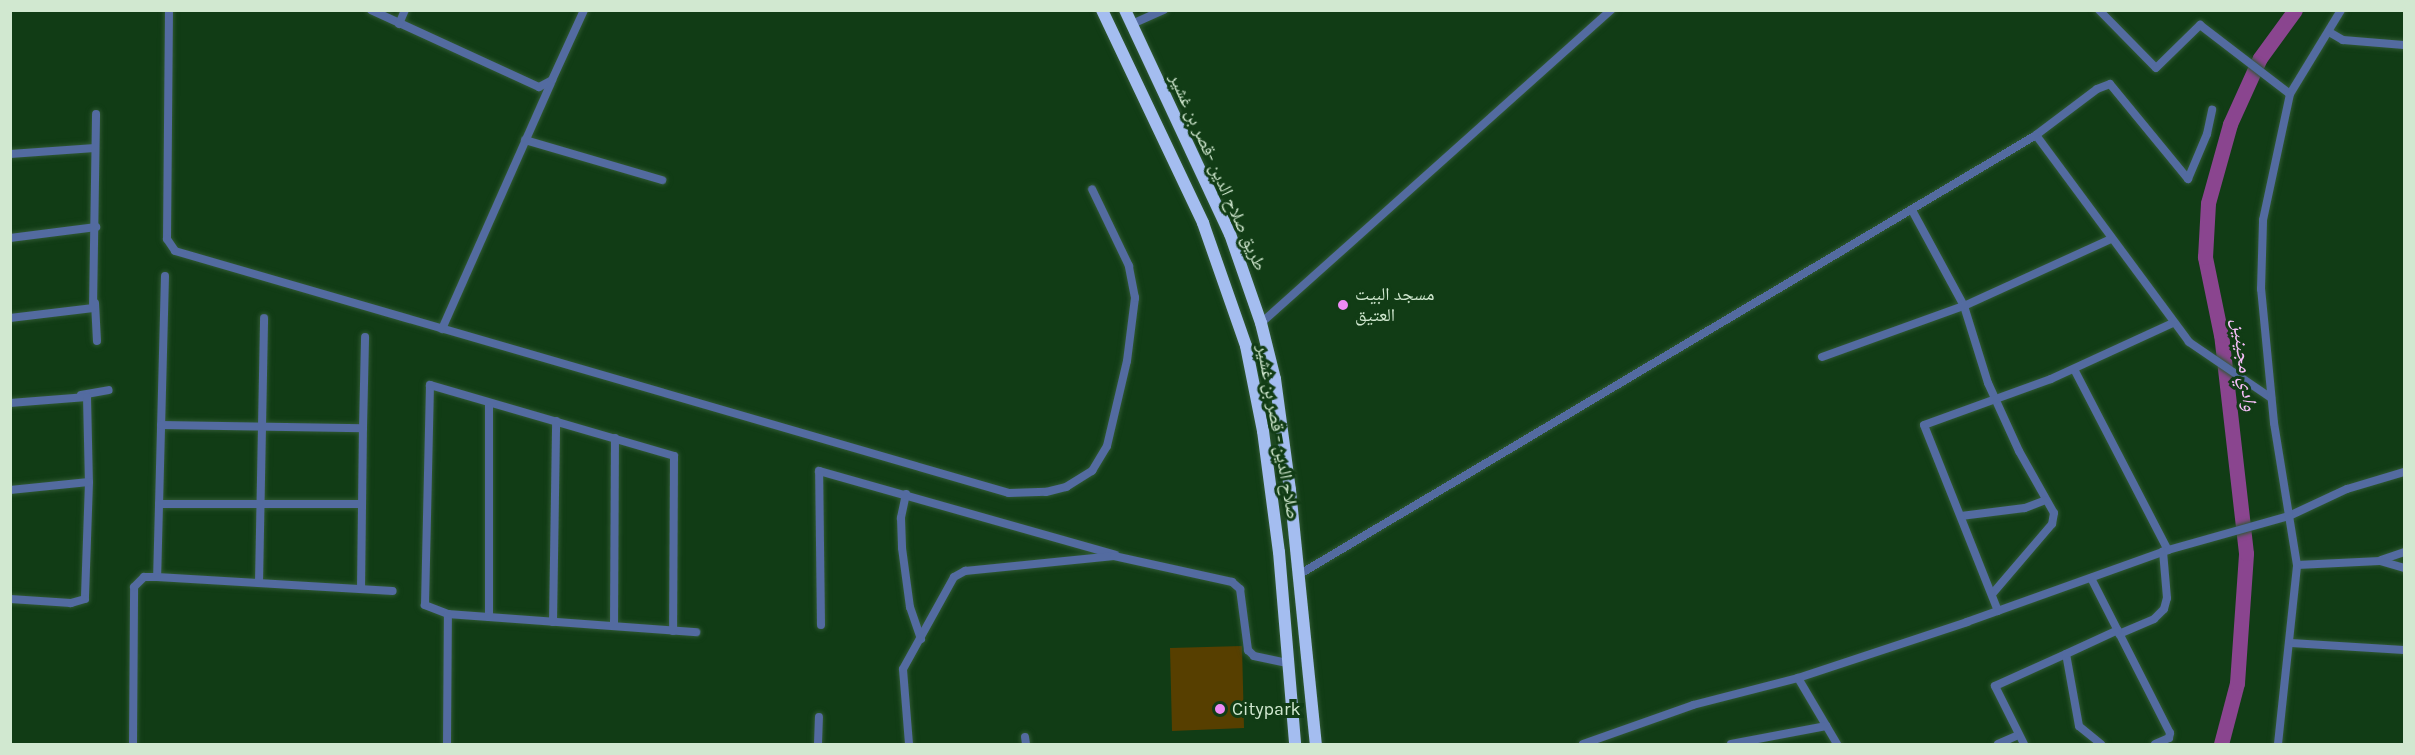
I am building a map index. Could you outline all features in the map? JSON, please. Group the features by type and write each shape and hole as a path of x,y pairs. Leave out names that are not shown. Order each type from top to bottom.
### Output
{"highway":[{"name":"صلاح الدين - قصر بن غشير","path":"1102,10 1203,223 1246,346 1269,468 1295,744"},
{"name":"طريق صلاح الدين -قصر بن غشير","path":"1125,10 1230,234 1261,323 1280,412 1300,574 1316,744"},
{"path":"1122,52 1141,43"}],"street":[{"path":"169,10 167,239 171,247 179,253 992,489 1024,493 1057,490 1092,471 1104,454 1134,322 1132,275 1092,189"},
{"path":"371,10 528,86 539,87 552,80"},
{"path":"399,24 405,10"},
{"path":"442,329 584,10"},
{"path":"1132,24 1164,10"},
{"path":"1261,323 1611,10"},
{"path":"2099,10 2156,68 2200,25 2290,94"},
{"path":"2278,744 2291,643 2297,565 2271,398 2260,256 2263,220 2290,94 2341,10"},
{"path":"2329,32 2343,39 2404,45"},
{"path":"1300,574 1912,212 2036,135 2097,88 2110,84 2188,179 2207,134 2212,110"},
{"path":"96,114 95,303 97,341"},
{"path":"2036,135 2189,342 2271,398"},
{"path":"525,140 662,180"},
{"path":"10,154 95,148"},
{"path":"1912,212 1964,306 1995,399 2054,513 2052,524 1993,593"},
{"path":"10,238 96,227"},
{"path":"1822,357 1964,306 2111,239"},
{"path":"158,576 165,276"},
{"path":"10,318 87,310 95,303"},
{"path":"259,583 264,318"},
{"path":"1998,610 1961,516 1922,429 1927,422 2074,369 2173,323"},
{"path":"361,589 365,337"},
{"path":"2024,744 1995,690 1996,684 2154,619 2164,609 2167,598 2165,550 2074,369"},
{"path":"673,631 674,456 430,385 425,605 448,614 673,631 696,632"},
{"path":"10,403 110,390"},
{"path":"10,599 71,603 85,599 89,482 88,399 81,395"},
{"path":"489,403 489,617"},
{"path":"553,622 556,421"},
{"path":"161,425 363,428"},
{"path":"614,626 615,438"},
{"path":"821,625 818,473 826,471 1121,556 1238,585 1248,650 1254,656 1288,663"},
{"path":"1584,744 1693,705 1798,678 2091,578 2165,550 2289,516 2347,489 2404,472"},
{"path":"10,490 89,482"},
{"path":"906,495 901,518 902,549 910,607 921,639"},
{"path":"1961,516 2025,508 2046,500"},
{"path":"159,504 362,504"},
{"path":"2297,565 2380,561 2404,552"},
{"path":"909,744 903,669 959,573 1121,556"},
{"path":"2380,561 2404,568"},
{"path":"133,744 135,587 144,577 393,591"},
{"path":"2091,578 2170,733 2169,738 2155,744"},
{"path":"447,744 448,614"},
{"path":"2291,643 2404,650"},
{"path":"2066,654 2079,726 2101,744"},
{"path":"1798,678 1837,744"},
{"path":"818,744 819,717"},
{"path":"1731,744 1826,726"},
{"path":"1998,744 2018,735"}],"shaded area":[{"path":"1242,646 1244,728 1172,731 1170,648"}],"waterway":[{"name":"وادي مجينين","path":"2221,744 2237,683 2246,553 2221,335 2205,257 2208,203 2230,124 2260,58 2295,10"}],"place":[{"name":"مسجد البيت العتيق","path":"1343,305"},
{"name":"Citypark","path":"1220,709"}]}
